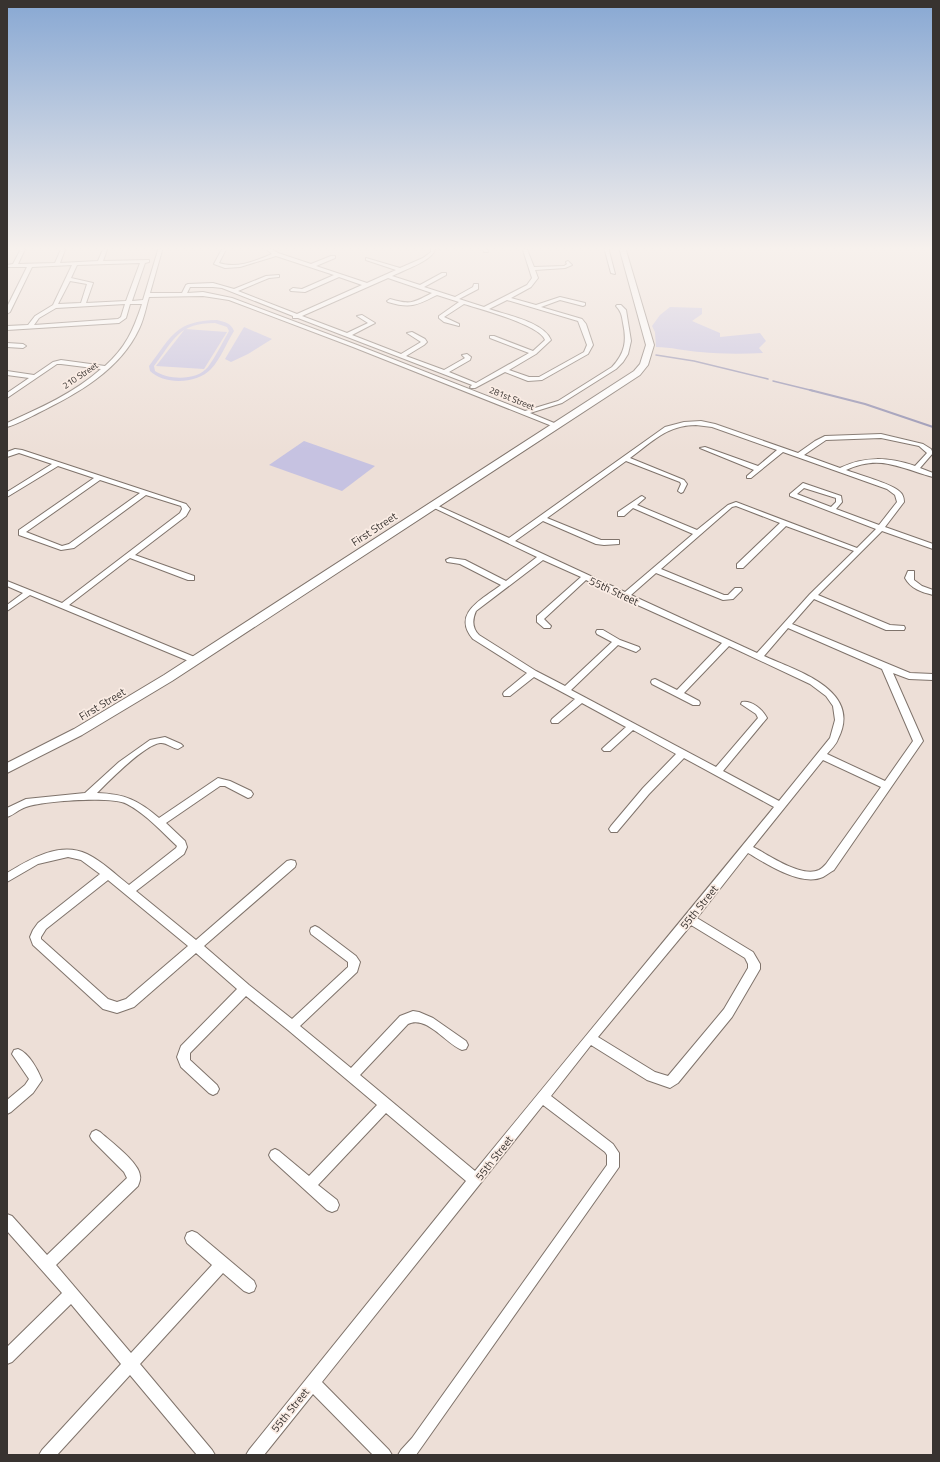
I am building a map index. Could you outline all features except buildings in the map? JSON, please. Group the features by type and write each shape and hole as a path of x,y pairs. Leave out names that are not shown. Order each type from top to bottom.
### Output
{"street":[{"path":"30,326 40,315"},
{"path":"7,328 119,321 124,315"},
{"name":"210 Street","path":"7,425 58,401 106,368 131,339 141,315"},
{"name":"281st Street","path":"272,315 461,387 557,426"},
{"path":"444,315 441,317 446,322 457,325"},
{"path":"468,390 534,353 548,340 545,334 528,324 503,315"},
{"path":"504,370 528,379 537,380 586,353 590,345 583,324 580,320 564,315"},
{"path":"525,413 560,402 614,368 628,351 629,343 624,315"},
{"name":"First Street","path":"7,768 78,732 168,678 432,505 629,379 642,368 647,360 650,350 649,337 642,315"},
{"path":"287,321 298,316 403,355 476,385"},
{"path":"348,335 372,323 360,316"},
{"path":"403,355 424,342 410,333"},
{"path":"492,337 534,353"},
{"path":"7,345 23,346"},
{"path":"445,372 468,359 465,355"},
{"path":"7,396 55,362 106,368"},
{"path":"7,373 35,376"},
{"path":"510,541 667,428 692,423 713,425 783,449 889,488 900,495 901,502 881,528 813,596 758,657"},
{"path":"800,455 816,442 825,438 881,436 921,445 929,450 930,452 916,469"},
{"path":"702,448 760,469"},
{"path":"749,477 783,449"},
{"path":"7,455 15,451 20,451 184,505 186,509 184,514 63,606"},
{"path":"625,458 682,481 684,484 681,490"},
{"path":"840,470 853,463 875,459 933,474"},
{"path":"7,495 57,464"},
{"path":"100,477 22,532 61,548 71,546 146,492"},
{"path":"832,510 839,502 839,497 803,485 792,495 818,505 933,547"},
{"path":"622,514 642,498"},
{"path":"625,596 730,506 736,504 858,550"},
{"name":"55th Street","path":"254,1455 476,1181 542,1097 690,919 781,806 834,739 840,725 840,713 834,701 813,682 727,644 432,505"},
{"path":"633,506 698,533"},
{"path":"542,518 599,542 616,542"},
{"path":"740,566 786,522"},
{"path":"129,555 191,578"},
{"path":"542,557 473,610 468,620 469,628 476,637 534,673 781,806"},
{"path":"450,560 462,562 505,584"},
{"path":"656,570 723,598 730,597 738,590"},
{"path":"911,573 909,578 910,582 915,586 933,593"},
{"path":"547,626 541,622 540,618 585,577"},
{"path":"7,583 194,660"},
{"path":"7,609 29,592"},
{"path":"813,596 889,628 901,628"},
{"path":"788,625 886,668 909,676 933,677"},
{"path":"600,632 617,642 636,649"},
{"path":"566,690 617,642"},
{"path":"678,694 727,644"},
{"path":"747,848 792,872 813,875 823,872 830,867 918,741 886,668"},
{"path":"507,694 534,673"},
{"path":"655,682 696,703"},
{"path":"555,720 581,699"},
{"path":"718,771 763,718 759,712 745,704"},
{"path":"607,749 632,726"},
{"path":"87,796 108,774 151,743 164,740 178,746"},
{"path":"614,829 646,791 683,753"},
{"path":"821,755 887,786"},
{"path":"159,823 218,782 227,783 248,794"},
{"path":"7,813 25,804 87,796 125,799 159,823 181,844 182,849 129,891"},
{"path":"7,878 35,861 51,856 68,854 84,857 108,874 196,946 245,989 292,1026 476,1181"},
{"path":"108,874 42,926 35,935 35,938 37,942 104,1003 114,1008 121,1008 130,1003 291,864"},
{"path":"590,1038 651,1076 670,1082 674,1079 728,1013 754,969 754,964 749,955 690,919"},
{"path":"292,1026 353,969 354,965 352,959 315,931"},
{"path":"213,1089 185,1063 183,1057 185,1050 245,989"},
{"path":"351,1076 404,1020 411,1016 419,1017 447,1033 462,1045"},
{"path":"7,1108 29,1089 36,1080 34,1075 18,1054"},
{"path":"406,1455 417,1443 613,1167 613,1154 610,1148 542,1097"},
{"path":"310,1184 386,1105"},
{"path":"47,1265 132,1181 134,1176 129,1167 96,1136"},
{"path":"275,1155 310,1184 332,1205"},
{"path":"7,1221 47,1265 208,1455"},
{"path":"192,1238 249,1286"},
{"path":"47,1455 222,1264"},
{"path":"7,1357 71,1294"},
{"path":"312,1383 384,1455"}],"shaded area":[{"path":"660,315 700,315 692,321 720,333 720,337 760,333 766,341 759,348 763,353 715,353 656,347 655,332 652,326"},
{"path":"203,321 223,321 233,328 234,331 211,369 198,378 180,381 163,379 150,371 149,366 176,332 192,323","holes":["215,323 227,327 229,331 211,363 203,372 197,375 182,378 167,376 155,371 154,366 172,341 185,330 193,326"]},
{"path":"244,327 272,339 248,354 231,362 225,359"},
{"path":"185,329 227,332 204,369 156,366"},
{"path":"304,441 375,466 342,491 269,465"}],"waterway":[{"path":"656,355 694,361 768,379"},
{"path":"773,381 812,391"},
{"path":"812,391 865,404 933,427"}]}
